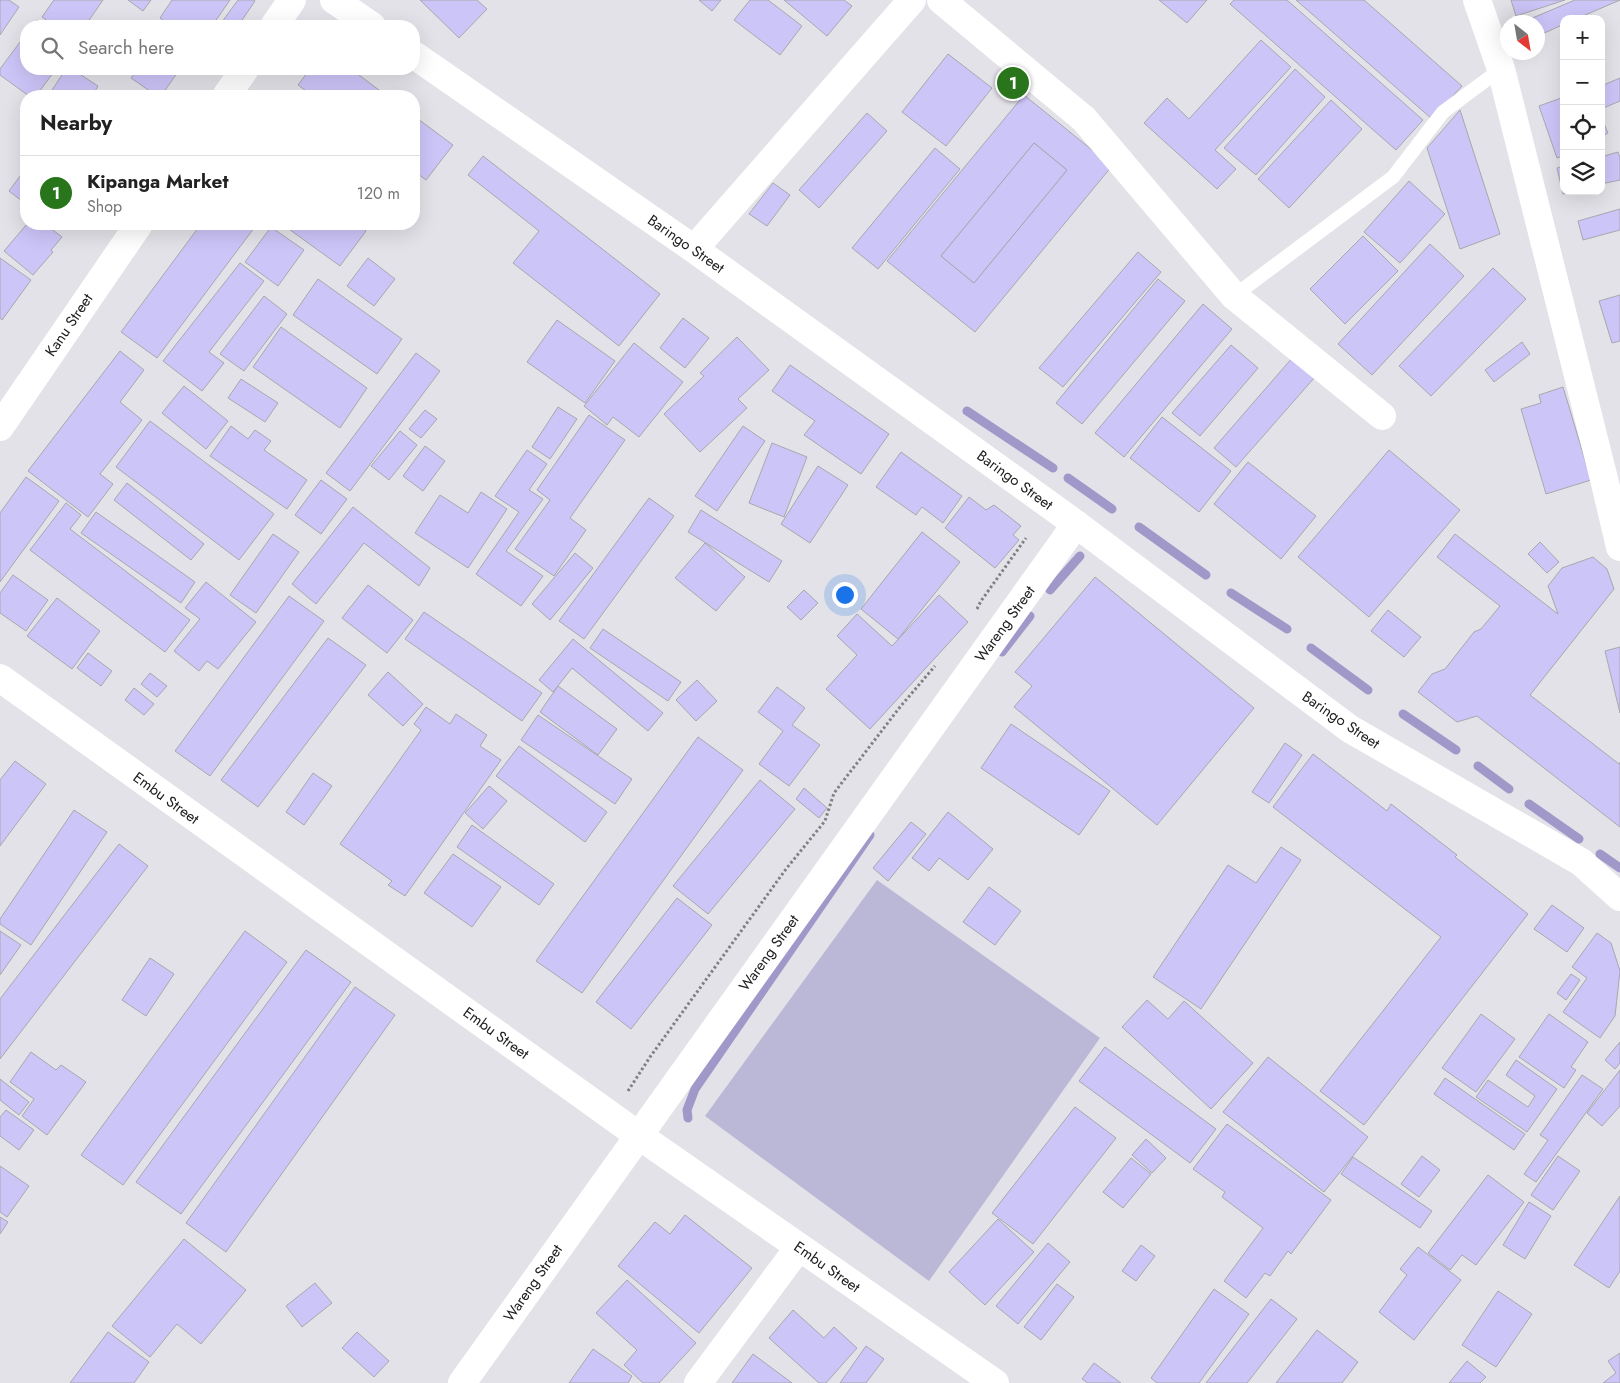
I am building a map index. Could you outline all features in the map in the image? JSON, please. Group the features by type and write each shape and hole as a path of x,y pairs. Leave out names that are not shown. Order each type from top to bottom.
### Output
{"street":[{"path":"278,20 292,0"},
{"path":"334,0 363,20"},
{"path":"694,249 912,0"},
{"path":"941,0 1084,119 1234,296 1382,416"},
{"path":"1477,0 1501,70 1612,477 1620,548"},
{"name":"Baringo Street","path":"420,60 694,249 1076,524 1350,729 1581,862 1620,897"},
{"path":"230,90 241,75"},
{"name":"Kanu Street","path":"0,427 135,230"},
{"name":"Wareng Street","path":"462,1383 1076,524"},
{"name":"Embu Street","path":"0,678 638,1136 995,1383"},
{"path":"698,1383 799,1247"}],"lane":[{"path":"1234,296 1393,177 1443,112 1501,70"}],"path":[{"path":"973,616 980,601 1026,538"},
{"path":"612,1116 650,1057 786,869 825,821 834,793 900,707 936,666"}],"shaded area":[{"path":"877,880 1100,1038 929,1281 705,1116"}],"building":[{"path":"0,0 9,0 19,7 0,35"},
{"path":"54,0 103,0 89,20 46,20 42,17"},
{"path":"128,0 151,0 143,11"},
{"path":"172,0 230,0 216,20 163,20 160,18"},
{"path":"238,0 255,1 242,20 223,20"},
{"path":"420,0 477,0 487,9 459,38"},
{"path":"699,0 721,0 712,11"},
{"path":"750,0 768,0 802,26 780,55 734,20"},
{"path":"784,0 844,0 852,6 827,36"},
{"path":"1159,0 1207,0 1187,23"},
{"path":"1234,0 1287,0 1423,120 1396,150 1230,4"},
{"path":"1296,0 1364,0 1462,86 1432,119"},
{"path":"1511,0 1565,0 1519,15 1516,15"},
{"path":"1575,0 1620,0 1585,15 1560,15 1560,26 1545,33 1545,15 1540,15"},
{"path":"1261,40 1291,67 1215,150 1236,169 1217,189 1144,123 1167,98 1189,119"},
{"path":"20,42 20,75 52,75 40,90 21,90 0,75 0,69"},
{"path":"948,54 992,88 946,146 902,112"},
{"path":"1295,69 1325,97 1256,175 1224,148"},
{"path":"62,75 81,75 98,86 96,90 52,90"},
{"path":"133,75 176,75 165,90 148,90 131,78"},
{"path":"306,75 359,75 379,90 305,90 298,85"},
{"path":"1620,78 1620,101 1605,107 1605,105 1605,84"},
{"path":"1024,95 1112,166 975,332 887,261","holes":["1034,143 1067,170 974,283 941,256"]},
{"path":"1560,98 1560,157 1557,158 1539,106"},
{"path":"1331,100 1362,129 1289,208 1258,179"},
{"path":"1460,110 1500,234 1460,249 1427,148"},
{"path":"867,113 887,131 819,208 799,190"},
{"path":"420,120 453,145 426,180 420,176"},
{"path":"1034,143 1067,170 974,283 941,256"},
{"path":"935,148 960,169 878,269 852,248"},
{"path":"1618,152 1620,158 1620,180 1605,183 1605,156"},
{"path":"483,156 660,294 619,346 513,263 539,231 468,175"},
{"path":"1560,167 1560,181 1557,168"},
{"path":"20,176 20,199 9,191"},
{"path":"1409,181 1445,214 1400,263 1364,232"},
{"path":"773,183 790,195 767,226 749,214"},
{"path":"1620,209 1620,230 1583,240 1578,221"},
{"path":"22,230 53,230 62,237 51,250 53,252 33,275 4,251"},
{"path":"197,230 253,230 157,358 121,332"},
{"path":"269,230 275,230 304,250 278,286 245,262"},
{"path":"290,230 366,231 340,266"},
{"path":"1363,236 1398,271 1345,324 1310,289"},
{"path":"1430,244 1464,276 1372,375 1338,344"},
{"path":"1138,252 1161,272 1063,387 1039,368"},
{"path":"0,258 31,280 2,320 0,318"},
{"path":"368,258 395,279 374,306 347,286"},
{"path":"240,263 264,281 209,352 224,363 202,391 163,361"},
{"path":"1493,268 1526,299 1431,396 1399,366"},
{"path":"318,279 402,339 377,374 293,315"},
{"path":"1158,279 1185,301 1082,424 1056,403"},
{"path":"1620,295 1620,341 1612,343 1599,301"},
{"path":"264,296 287,314 244,371 220,354"},
{"path":"1203,304 1232,329 1124,457 1095,433"},
{"path":"683,318 709,338 685,368 660,348"},
{"path":"557,320 615,361 585,403 527,362"},
{"path":"281,327 367,388 340,428 253,367"},
{"path":"737,337 769,370 738,399 747,408 700,452 664,414 704,376 700,373"},
{"path":"1522,342 1530,354 1494,382 1485,370"},
{"path":"634,343 683,382 639,437 613,417 607,425 584,406"},
{"path":"1231,345 1258,368 1200,436 1172,413"},
{"path":"120,351 144,370 120,402 142,420 100,474 113,484 88,517 28,471"},
{"path":"416,353 440,371 350,491 326,473"},
{"path":"1293,357 1315,377 1236,467 1214,448"},
{"path":"790,365 889,434 861,474 804,435 815,421 772,391"},
{"path":"241,379 278,403 265,422 228,398"},
{"path":"184,386 228,421 206,449 162,413"},
{"path":"1563,387 1591,480 1546,494 1521,409 1541,403 1539,395"},
{"path":"558,407 577,419 550,459 532,447"},
{"path":"425,410 437,419 421,438 409,429"},
{"path":"589,415 625,440 570,518 586,530 554,576 515,549 550,500 537,490"},
{"path":"1162,417 1231,471 1199,512 1130,458"},
{"path":"150,421 274,514 239,560 116,467"},
{"path":"231,426 248,439 255,430 271,441 264,450 307,480 287,509 210,456"},
{"path":"743,426 765,441 717,511 695,496"},
{"path":"400,431 417,445 389,480 371,466"},
{"path":"772,443 807,457 784,517 749,503"},
{"path":"425,446 445,461 423,491 403,476"},
{"path":"527,450 547,464 529,490 543,499 506,551 543,576 521,606 476,574 519,512 495,496"},
{"path":"1389,450 1460,510 1369,617 1298,557"},
{"path":"901,452 962,496 943,523 922,507 916,515 876,487"},
{"path":"1248,462 1316,516 1281,559 1214,504"},
{"path":"818,466 848,485 810,543 781,524"},
{"path":"26,477 59,501 0,582 0,513"},
{"path":"321,480 347,499 321,534 295,515"},
{"path":"127,483 204,544 191,560 114,500"},
{"path":"481,492 507,509 468,568 415,533 440,495 468,513"},
{"path":"969,497 986,510 994,505 1021,526 1013,535 1019,540 995,568 945,528"},
{"path":"649,498 674,516 584,639 559,621"},
{"path":"66,503 81,515 70,529 190,620 165,652 30,550"},
{"path":"353,507 430,568 419,586 364,543 316,604 292,584"},
{"path":"701,510 782,561 769,582 688,532"},
{"path":"96,512 195,582 181,603 81,533"},
{"path":"922,532 960,562 898,639 861,609"},
{"path":"273,534 299,552 256,613 230,595"},
{"path":"1455,534 1558,614 1548,586 1562,568 1593,557 1607,569 1614,589 1530,695 1619,764 1620,762 1620,827 1477,716 1457,722 1418,692 1432,674 1445,669 1474,632 1481,629 1500,606 1437,557"},
{"path":"1540,542 1559,562 1547,573 1528,554"},
{"path":"705,543 745,577 716,611 675,578"},
{"path":"575,553 593,568 550,620 532,604"},
{"path":"13,575 48,600 26,631 0,613 0,593"},
{"path":"1095,577 1254,708 1157,825 1014,707 1032,686 1015,672"},
{"path":"206,582 256,622 218,669 207,661 199,671 174,651 200,619 185,608"},
{"path":"368,585 413,620 387,653 342,618"},
{"path":"804,590 818,603 801,620 787,607"},
{"path":"939,595 968,622 870,729 826,689 857,655 837,636 857,614 892,646"},
{"path":"289,596 324,621 210,776 175,751"},
{"path":"57,598 100,631 72,669 27,636"},
{"path":"1388,610 1421,637 1404,657 1371,631"},
{"path":"424,612 542,693 522,721 405,639"},
{"path":"603,629 681,682 668,701 590,648"},
{"path":"328,638 366,665 258,807 221,780"},
{"path":"573,639 663,713 648,731 572,668 553,692 539,680"},
{"path":"1620,647 1620,713 1605,651"},
{"path":"88,653 112,671 101,686 77,668"},
{"path":"388,672 423,704 403,726 368,695"},
{"path":"150,673 167,686 157,697 141,684"},
{"path":"697,680 717,701 696,721 676,700"},
{"path":"558,686 617,729 598,755 540,712"},
{"path":"777,687 805,708 792,725 820,745 789,786 759,764 783,731 758,712"},
{"path":"134,688 154,704 144,715 125,700"},
{"path":"426,707 450,724 456,714 487,735 480,746 501,760 405,896 388,885 392,881 340,844 421,730 414,724"},
{"path":"538,715 632,779 615,804 521,740"},
{"path":"1011,724 1110,791 1079,835 981,768"},
{"path":"698,737 743,770 582,993 536,961"},
{"path":"1285,743 1302,755 1269,803 1252,792"},
{"path":"519,746 607,812 585,842 496,776"},
{"path":"1313,754 1387,811 1391,804 1457,855 1455,857 1528,914 1364,1125 1320,1091 1441,937 1273,807"},
{"path":"15,761 46,784 0,846 0,780"},
{"path":"313,773 332,786 304,825 286,812"},
{"path":"760,780 795,809 708,914 673,886"},
{"path":"489,786 507,801 483,829 465,813"},
{"path":"804,788 827,808 819,818 796,799"},
{"path":"74,810 107,832 31,945 0,924 0,919"},
{"path":"948,812 993,849 968,880 939,858 929,871 912,858"},
{"path":"911,822 926,834 888,881 873,868"},
{"path":"472,825 554,884 539,905 457,847"},
{"path":"119,844 148,866 0,1059 0,999"},
{"path":"1281,847 1301,860 1201,1009 1153,977 1228,865 1256,883"},
{"path":"453,854 501,887 472,927 424,893"},
{"path":"989,887 1021,911 995,945 963,922"},
{"path":"677,898 712,925 631,1029 596,1002"},
{"path":"1552,905 1584,928 1567,952 1534,929"},
{"path":"0,931 21,945 0,975"},
{"path":"245,931 287,962 123,1185 81,1155"},
{"path":"1597,933 1611,943 1620,971 1615,1016 1600,1038 1563,1012 1587,978 1572,967"},
{"path":"306,950 351,982 181,1214 136,1182"},
{"path":"150,958 174,974 146,1016 122,1000"},
{"path":"1571,974 1580,980 1566,1000 1557,993"},
{"path":"355,987 395,1015 226,1252 186,1223"},
{"path":"1147,1000 1168,1019 1184,1001 1253,1063 1211,1109 1122,1027"},
{"path":"1481,1014 1515,1039 1476,1092 1442,1068"},
{"path":"1549,1014 1588,1042 1571,1067 1576,1070 1564,1088 1519,1057"},
{"path":"1620,1042 1620,1063 1615,1069 1605,1060"},
{"path":"1105,1047 1216,1129 1190,1163 1079,1081"},
{"path":"31,1052 56,1070 61,1065 86,1082 47,1135 22,1116 34,1099 10,1082"},
{"path":"1268,1057 1368,1137 1324,1192 1223,1112"},
{"path":"1516,1060 1557,1089 1527,1132 1476,1097 1488,1080 1528,1107 1535,1096 1506,1075"},
{"path":"1620,1070 1620,1106 1602,1126 1587,1113"},
{"path":"1582,1075 1603,1089 1536,1182 1524,1174 1548,1140 1540,1135"},
{"path":"1445,1078 1525,1134 1514,1150 1434,1094"},
{"path":"0,1079 29,1102 19,1115 0,1100"},
{"path":"1075,1107 1116,1138 1033,1244 992,1213"},
{"path":"6,1110 34,1130 19,1150 0,1136 0,1117"},
{"path":"1227,1124 1331,1200 1291,1254 1288,1251 1270,1276 1265,1273 1246,1298 1224,1281 1263,1228 1222,1197 1225,1192 1193,1169"},
{"path":"1146,1139 1166,1158 1152,1173 1132,1155"},
{"path":"1422,1156 1440,1170 1419,1197 1401,1184"},
{"path":"1558,1156 1580,1171 1553,1210 1531,1195"},
{"path":"1353,1157 1432,1211 1420,1228 1341,1174"},
{"path":"1131,1158 1151,1174 1123,1208 1103,1192"},
{"path":"0,1166 29,1186 7,1217 0,1212"},
{"path":"1488,1175 1524,1202 1476,1265 1462,1255 1450,1270 1428,1253"},
{"path":"1620,1196 1620,1271 1609,1288 1574,1265"},
{"path":"1529,1202 1551,1216 1525,1259 1503,1245"},
{"path":"685,1215 752,1268 699,1333 618,1266 655,1222 670,1234"},
{"path":"0,1217 8,1222 0,1234"},
{"path":"998,1219 1034,1252 985,1305 949,1272"},
{"path":"184,1239 246,1290 201,1344 177,1324 150,1357 112,1326"},
{"path":"1048,1243 1070,1262 1018,1324 996,1306"},
{"path":"1141,1245 1155,1256 1136,1281 1122,1271"},
{"path":"1418,1247 1461,1280 1414,1340 1379,1312 1407,1275 1400,1269"},
{"path":"627,1280 696,1343 659,1383 643,1383 624,1365 637,1350 596,1313"},
{"path":"315,1283 332,1303 302,1327 286,1306"},
{"path":"1057,1284 1074,1297 1041,1340 1024,1327"},
{"path":"1214,1289 1249,1314 1199,1383 1157,1383 1151,1378"},
{"path":"1498,1291 1532,1314 1496,1367 1462,1345"},
{"path":"1271,1299 1297,1319 1247,1383 1206,1383"},
{"path":"793,1310 824,1338 834,1327 857,1348 826,1383 819,1383 769,1338"},
{"path":"1317,1330 1358,1362 1342,1383 1276,1383"},
{"path":"108,1332 149,1362 134,1383 70,1383"},
{"path":"357,1332 389,1361 374,1377 342,1348"},
{"path":"866,1346 884,1359 866,1383 840,1383"},
{"path":"593,1349 632,1376 628,1383 569,1383"},
{"path":"1620,1353 1620,1383 1603,1383 1616,1373 1608,1361"},
{"path":"753,1354 792,1383 732,1383"},
{"path":"1467,1361 1486,1377 1480,1383 1449,1383"},
{"path":"1094,1363 1121,1383 1088,1383 1082,1379"}],"waterway":[{"path":"967,411 1053,468"},
{"path":"1068,478 1112,509"},
{"path":"1139,527 1206,575"},
{"path":"1050,590 1080,556"},
{"path":"1231,593 1287,629"},
{"path":"1002,652 1030,616"},
{"path":"1311,648 1368,690"},
{"path":"1403,714 1456,750"},
{"path":"1478,766 1509,789"},
{"path":"1529,804 1579,839"},
{"path":"688,1118 687,1110 695,1089 870,835"},
{"path":"1600,854 1620,868"}],"place":[{"name":"Kipanga Market","path":"1013,83"}]}
